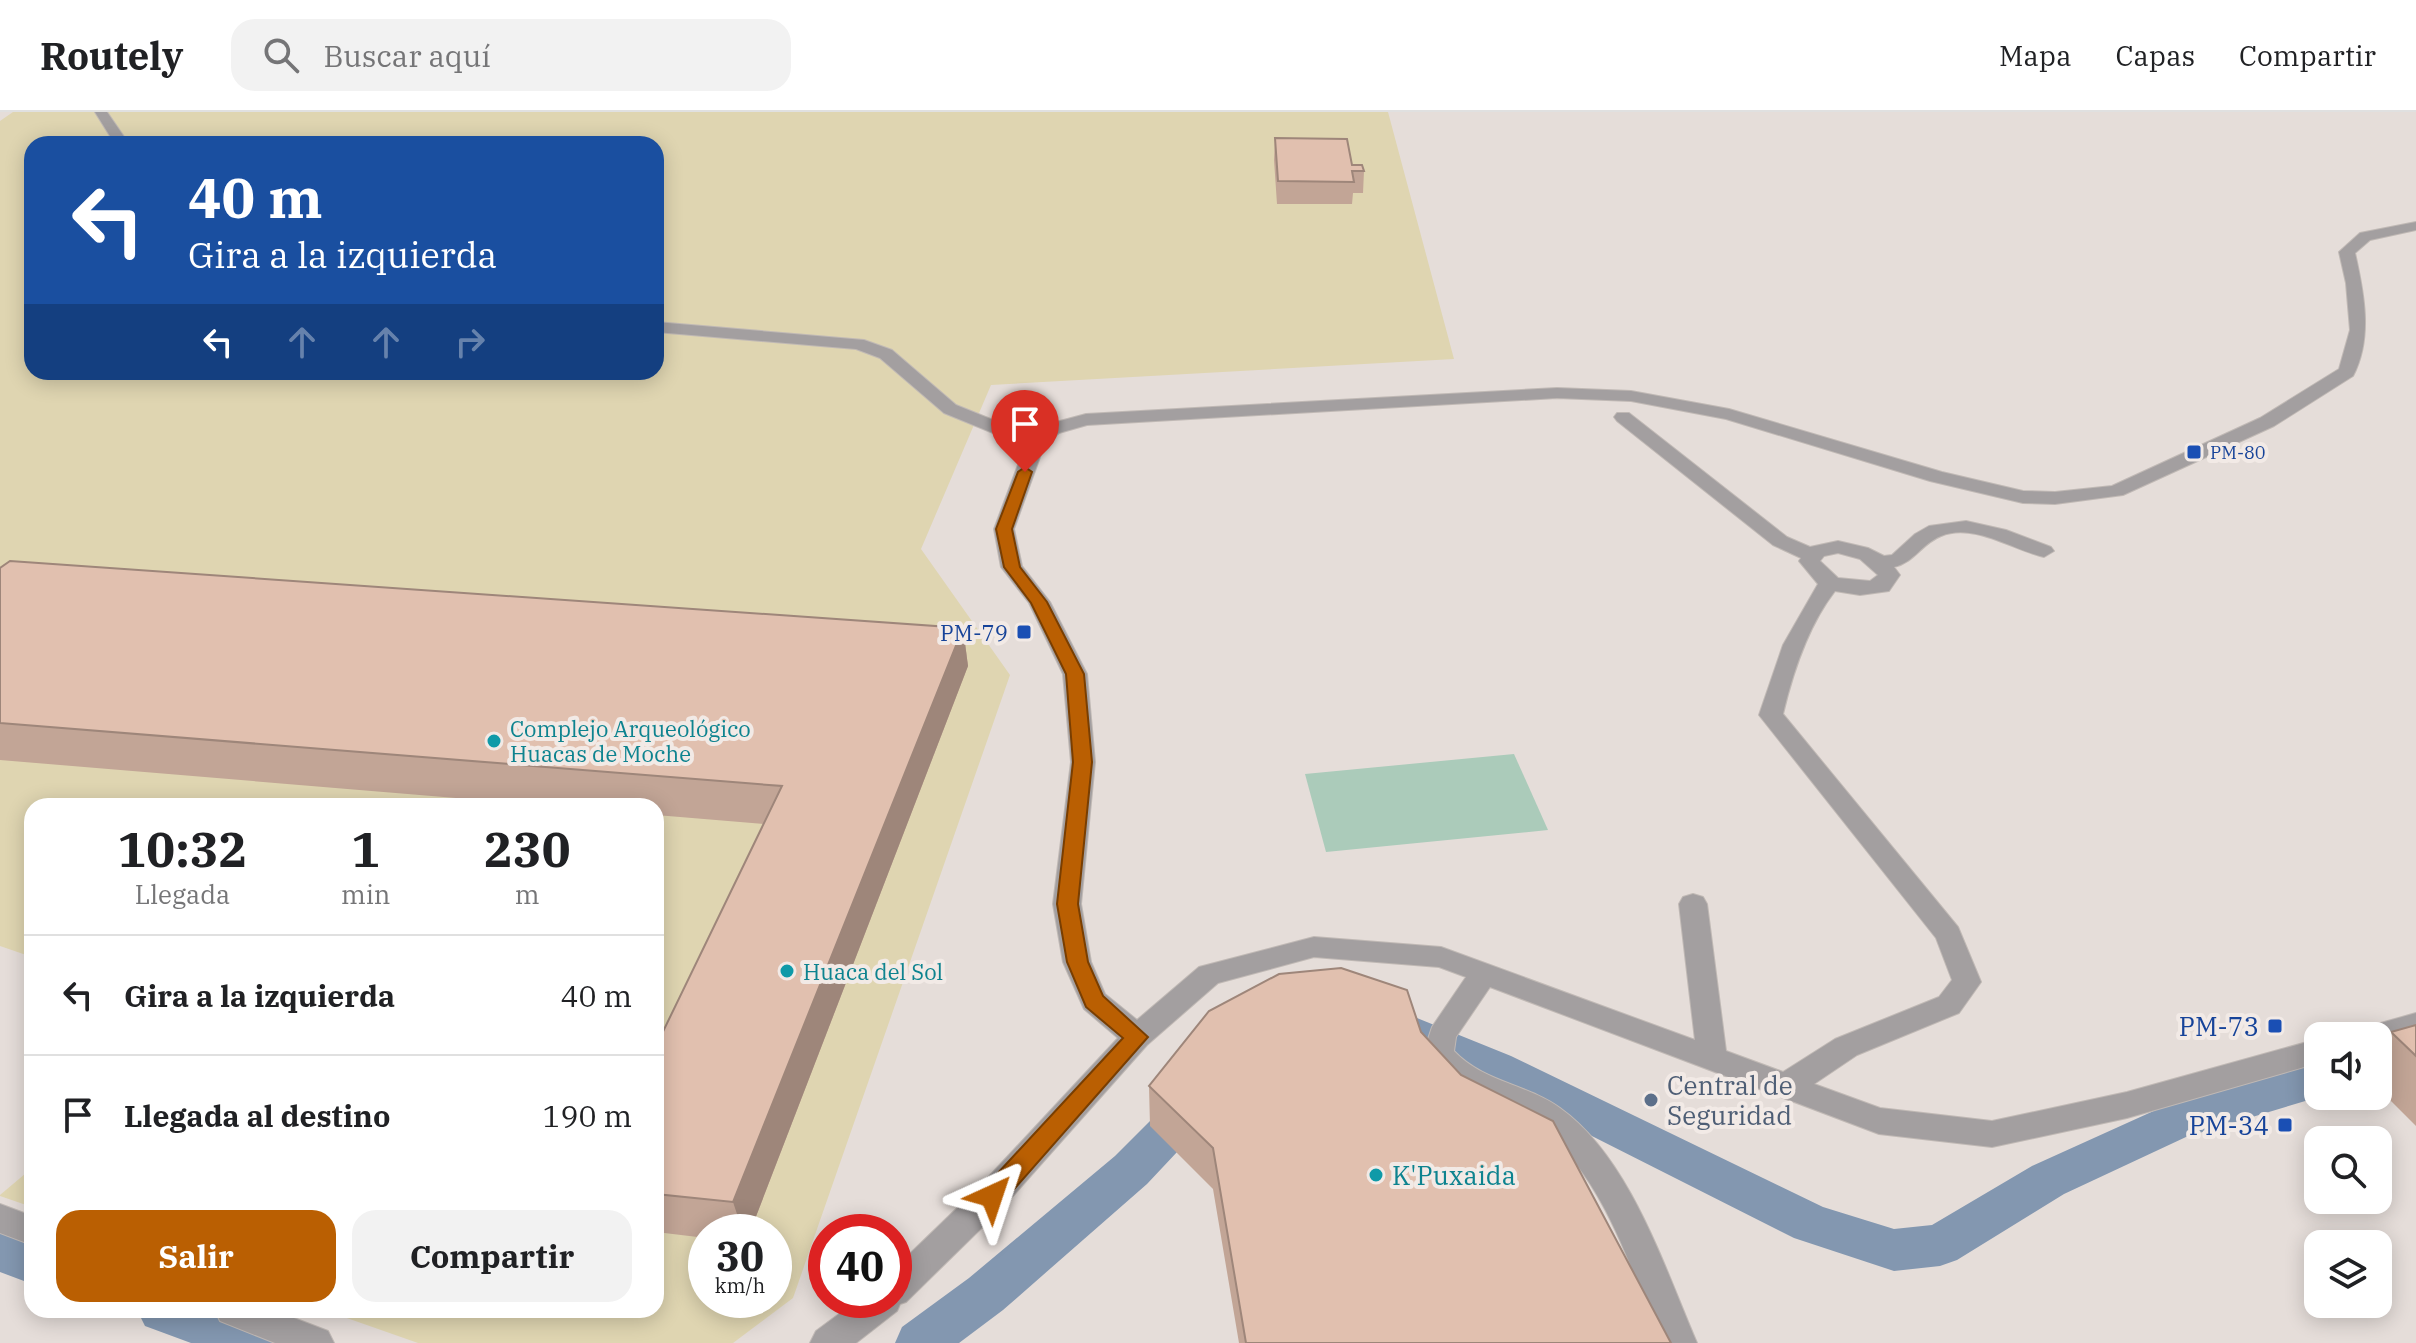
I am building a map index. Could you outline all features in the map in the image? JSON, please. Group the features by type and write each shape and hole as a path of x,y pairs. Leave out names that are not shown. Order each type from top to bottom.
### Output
{"street":[{"path":"101,112 117,136"},
{"path":"1137,1037 1094,1001 1077,962 1067,904 1083,762 1075,674 1039,602 1012,567 1004,529 1035,444 1052,429 1086,420 1557,393 1631,396 1729,414 1937,477 2023,497 2055,498 2116,491 2267,422 2347,372 2358,330 2354,283 2347,252 2365,236 2416,226"},
{"path":"664,328 858,344 886,354 950,409 1035,444"},
{"path":"1623,417 1780,541 1813,556"},
{"path":"1882,562 1889,575 1881,586 1860,590 1830,583 1815,574 1809,561 1817,551 1838,547 1862,551 1882,562 1898,562 1907,557 1919,539 1939,529 1959,527 1979,529 2044,551"},
{"path":"1786,1086 1846,1047 1949,1005 1967,982 1948,934 1771,715 1775,693 1817,597 1830,583"},
{"path":"1693,904 1712,1058"},
{"path":"912,1274 992,1196 1137,1037 1209,975 1314,947 1441,957 1879,1121 1992,1134 2127,1105 2304,1055"},
{"path":"1484,973 1440,1045 1451,1070 1547,1116 1579,1142 1610,1190 1679,1343"},
{"path":"2392,1031 2416,1024"},
{"path":"0,1218 24,1228"},
{"path":"252,1318 316,1343"},
{"path":"828,1343 861,1318"}],"green space":[{"path":"1514,754 1548,830 1326,852 1305,774"}],"sand":[{"name":"Complejo Arqueológico Huacas de Moche","path":"13,112 1388,112 1454,359 991,385 921,549 1010,675 822,1214 808,1214 808,1255 793,1298 792,1214 688,1214 688,1318 766,1318 733,1343 418,1343 347,1318 664,1318 664,798 24,798 24,954 0,946 0,121"},
{"path":"24,1175 24,1204 0,1195"}],"building":[{"path":"1275,138 1347,139 1352,165 1362,165 1364,171 1352,171 1354,182 1278,181"},
{"name":"Huaca del Sol","path":"10,561 963,628 733,1202 664,1195 664,1029 782,786 0,723 0,568"},
{"name":"K'Puxaida","path":"1341,968 1407,990 1421,1032 1461,1075 1553,1121 1671,1343 1246,1343 1213,1148 1149,1086 1209,1011 1279,974"},
{"path":"2416,1025 2416,1056 2392,1033"}],"waterway":[{"path":"1412,1032 1496,1068 1811,1224 1894,1250 1940,1245 2048,1180 2174,1122 2304,1084"},
{"path":"920,1343 986,1294 1131,1170 1194,1105"},
{"path":"0,1251 24,1260"},
{"path":"184,1318 254,1343"}],"place":[{"name":"PM-80","path":"2194,452"},
{"name":"PM-79","path":"1024,632"},
{"name":"Complejo Arqueológico Huacas de Moche","path":"494,741"},
{"name":"Huaca del Sol","path":"787,971"},
{"name":"PM-73","path":"2275,1026"},
{"name":"Central de Seguridad","path":"1651,1100"},
{"name":"PM-34","path":"2285,1125"},
{"name":"K'Puxaida","path":"1376,1175"}],"route":[{"path":"992,1196 1137,1037 1094,1001 1077,962 1067,904 1083,762 1075,674 1039,602 1012,567 1004,529 1025,472"}]}
